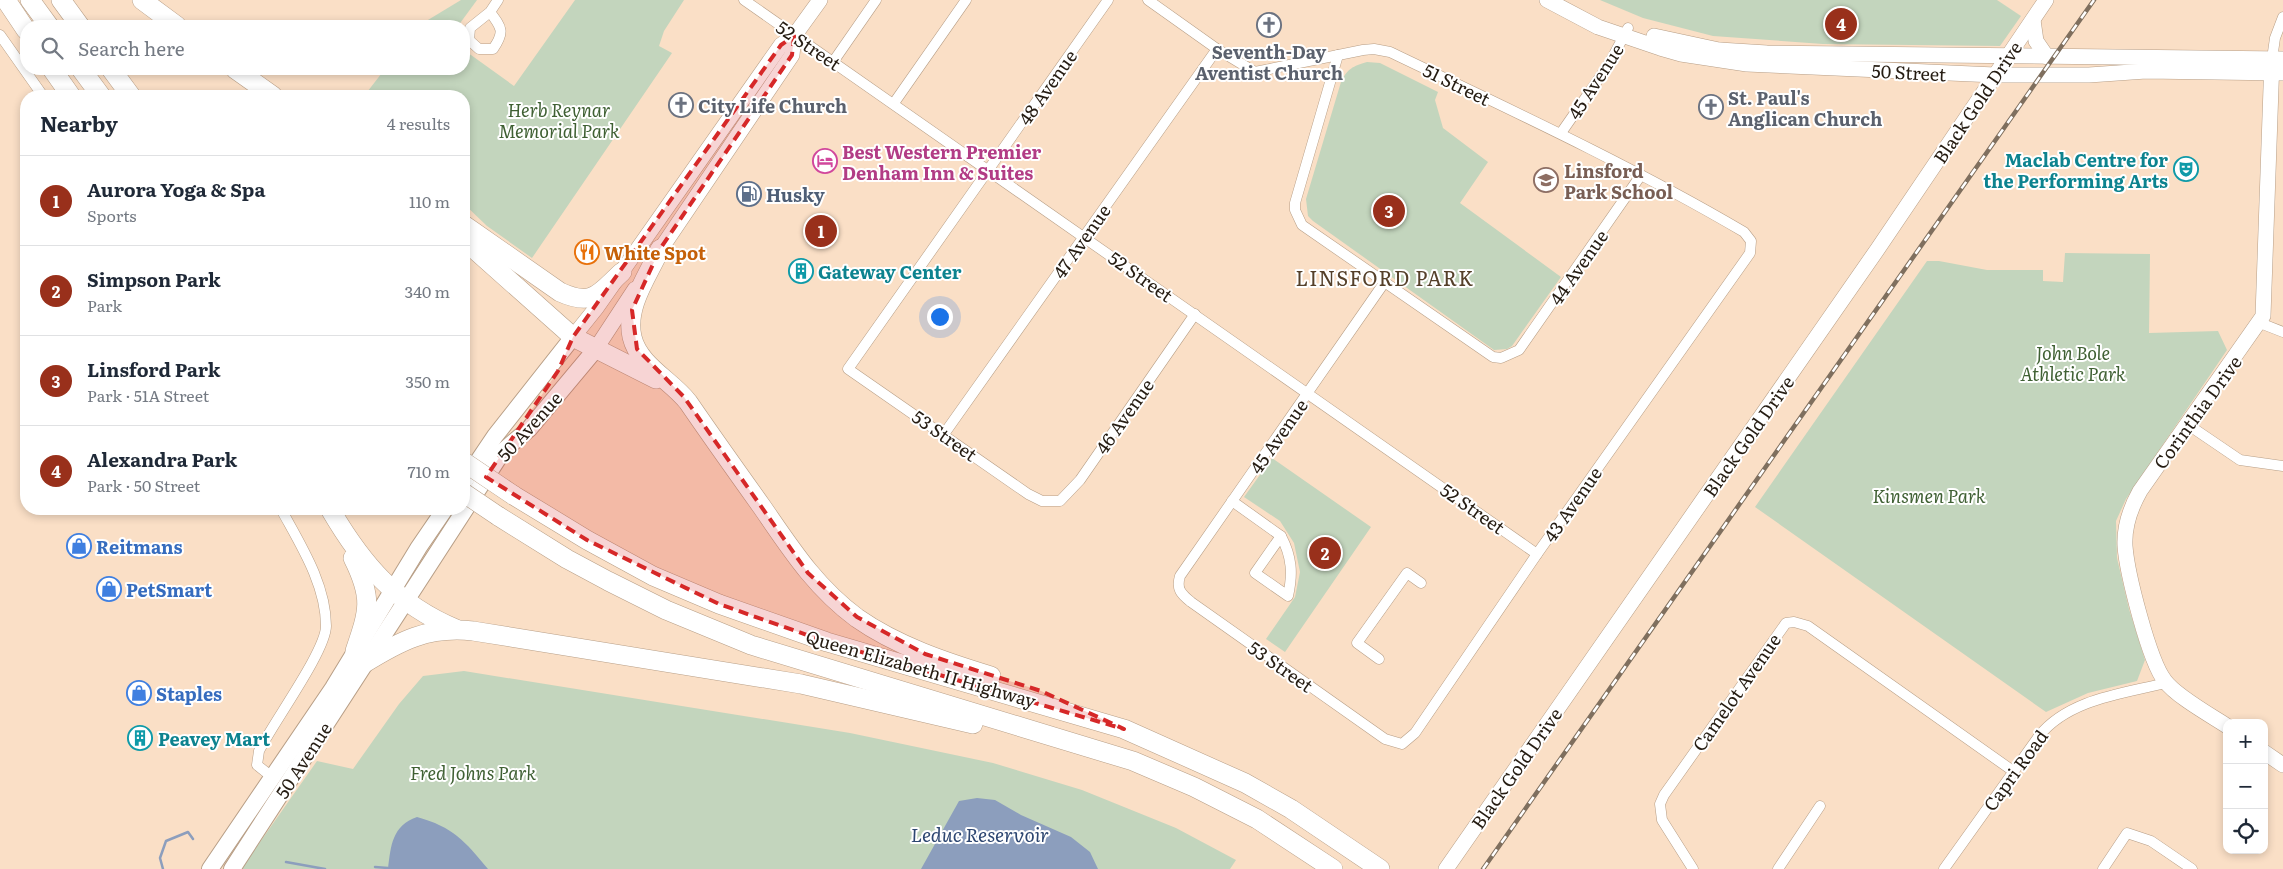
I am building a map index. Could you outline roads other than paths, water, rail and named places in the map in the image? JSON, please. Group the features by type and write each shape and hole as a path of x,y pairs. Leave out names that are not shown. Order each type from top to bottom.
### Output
{"highway":[{"path":"6,0 20,21"},
{"path":"30,0 45,20"},
{"path":"62,0 76,20"},
{"path":"142,0 169,20"},
{"path":"56,75 67,90"},
{"path":"85,75 97,90"},
{"path":"115,75 127,90"},
{"path":"243,75 265,90"},
{"path":"470,229 560,292 572,298 594,299 622,272"},
{"path":"470,245 573,337 595,350 641,370 663,384 685,404 720,447"},
{"path":"660,249 632,310 632,338 645,361 684,397 808,573 834,599 857,618 888,637 925,654 1040,691 1124,729"},
{"name":"Queen Elizabeth II Highway","path":"470,465 513,495 587,540 654,576 719,604 827,642 1124,729 1246,783 1291,809 1380,869"},
{"name":"Queen Elizabeth II Highway","path":"470,497 559,555 666,610 751,645 1133,761 1194,787 1257,819 1333,869"},
{"path":"334,515 372,571 428,617 457,629 801,684 1133,761"},
{"path":"334,515 366,590 367,612 359,658"},
{"path":"359,658 412,637 436,631 457,629"}],"main road":[{"name":"50 Avenue","path":"470,473 495,436 622,272 781,45 794,36 820,0"},
{"name":"50 Street","path":"1547,0 1598,27 1729,50 1767,53 2047,57 2277,66"},
{"name":"50 Street","path":"1564,0 1626,32 1681,54 1747,64 1959,74 2089,76 2146,71 2277,66"},
{"name":"Black Gold Drive","path":"1446,869 1860,274 2046,0"},
{"path":"2033,20 2036,41 2047,57"},
{"name":"50 Avenue","path":"470,496 503,451 529,430 595,350 660,249 792,55 794,36"},
{"name":"Corinthia Drive","path":"2223,723 2166,683 2159,673 2151,654 2125,546 2126,534 2135,500 2260,323 2265,310 2265,247 2277,66"},
{"path":"1959,74 1969,79 1973,85 1975,92 1974,106"},
{"path":"664,211 680,222"},
{"path":"503,451 558,372 571,350 573,337"},
{"path":"399,594 440,515"},
{"name":"50 Avenue","path":"232,869 399,594 456,515"},
{"name":"50 Avenue","path":"210,869 272,777 359,658"},
{"path":"2268,755 2283,765"}],"street":[{"path":"490,12 498,0"},
{"name":"52 Street","path":"744,0 1308,392 1537,554"},
{"path":"833,62 876,0"},
{"path":"894,103 966,0"},
{"name":"48 Avenue","path":"848,369 1108,0"},
{"name":"51 Street","path":"1148,0 1218,49 1255,72 1374,48 1390,52 1561,133 1641,175 1744,232 1752,241 1751,248"},
{"path":"2277,66 2275,38 2283,17"},
{"name":"45 Avenue","path":"1561,133 1609,64 1626,32"},
{"path":"0,35 20,63"},
{"name":"47 Avenue","path":"944,434 1218,49"},
{"path":"1338,55 1295,203 1295,210 1302,225 1384,283"},
{"path":"28,75 39,90"},
{"name":"44 Avenue","path":"1384,283 1482,351 1501,358 1511,356 1527,340 1641,175"},
{"name":"43 Avenue","path":"1385,739 1402,744 1415,733 1537,554 1750,253 1751,248"},
{"name":"45 Avenue","path":"1178,590 1180,576 1384,283"},
{"name":"46 Avenue","path":"1042,501 1060,501 1080,480 1195,314"},
{"path":"2260,323 2283,332"},
{"name":"53 Street","path":"848,369 1028,494 1042,501"},
{"path":"2187,424 2240,460 2283,466"},
{"path":"1232,501 1281,536 1288,549 1292,564 1292,579 1288,596 1255,573 1281,536"},
{"path":"272,777 257,765 259,751 317,654 326,627 321,594 310,560 284,515"},
{"path":"1379,659 1357,643 1407,573 1421,583"},
{"name":"53 Street","path":"1178,590 1191,602 1385,739"},
{"name":"Camelot Avenue","path":"1693,869 1662,820 1660,804 1664,794 1786,623 1794,622 1808,626 2013,771"},
{"name":"Capri Road","path":"1944,869 2047,726 2065,713 2091,702 2166,683"},
{"path":"1778,869 1820,806"},
{"path":"2102,869 2127,833 2151,841 2192,869"}],"water":[{"name":"Leduc Reservoir","path":"977,798 995,800 1021,815 1071,837 1090,852 1098,869 921,869 959,801"},
{"path":"417,817 449,830 472,850 488,869 388,869 394,837 402,826"}],"waterway":[{"path":"163,869 160,858 166,841 188,832 193,839"},
{"path":"286,862 325,869"},
{"path":"375,867 388,868"}],"railway":[{"path":"1483,869 2094,0"}],"place":[{"name":"Alexandra Park","path":"1841,24"},
{"name":"Seventh-Day Aventist Church","path":"1269,25"},
{"name":"City Life Church","path":"681,105"},
{"name":"St. Paul's Anglican Church","path":"1711,107"},
{"name":"Best Western Premier Denham Inn & Suites","path":"825,161"},
{"name":"Maclab Centre for the Performing Arts","path":"2186,169"},
{"name":"Linsford Park School","path":"1546,180"},
{"name":"Husky","path":"749,194"},
{"name":"Linsford Park","path":"1389,211"},
{"name":"Aurora Yoga & Spa","path":"821,231"},
{"name":"White Spot","path":"587,252"},
{"name":"Gateway Center","path":"801,271"},
{"name":"Reitmans","path":"79,546"},
{"name":"Simpson Park","path":"1325,553"},
{"name":"PetSmart","path":"109,589"},
{"name":"Staples","path":"139,693"},
{"name":"Peavey Mart","path":"140,738"}],"district":[{"name":"LINSFORD PARK","path":"1385,277"}],"park label":[{"name":"Herb Reynar Memorial Park","path":"559,119"},
{"name":"John Bole Athletic Park","path":"2073,362"},
{"name":"Kinsmen Park","path":"1929,495"},
{"name":"Fred Johns Park","path":"473,772"}]}
